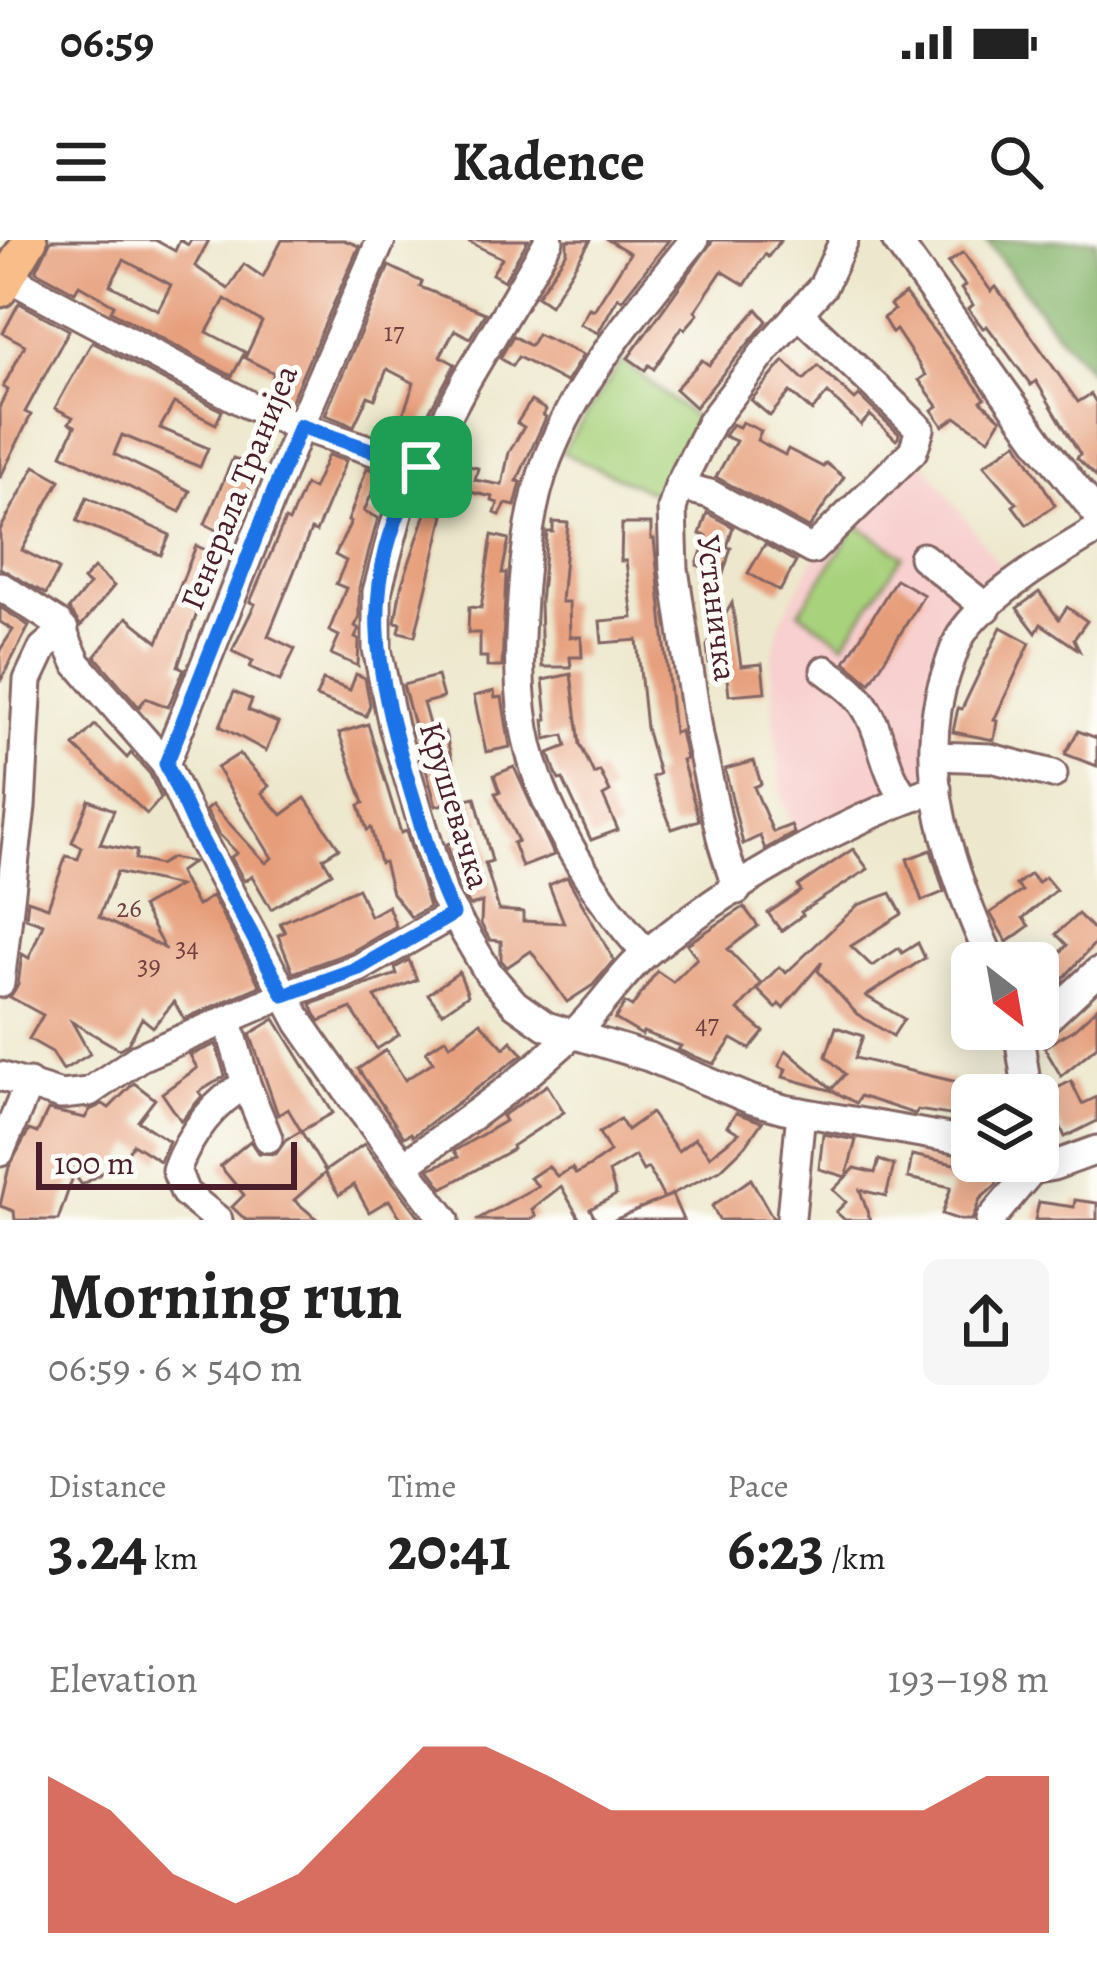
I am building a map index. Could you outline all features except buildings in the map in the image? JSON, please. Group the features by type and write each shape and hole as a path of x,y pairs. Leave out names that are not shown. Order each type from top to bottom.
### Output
{"main road":[{"path":"2,286 30,240"}],"street":[{"name":"Генерала Транијеа","path":"166,764 300,426 380,240"},
{"name":"Крушевачка","path":"548,240 421,467 395,520 380,574 375,627 397,743 431,859 453,914 489,974 515,1004 545,1026 667,1063 752,1100 951,1138"},
{"path":"646,953 594,885 535,770 522,700 521,609 529,527 555,440 635,314 694,240"},
{"name":"Устаничка","path":"737,890 713,803 685,647 671,531 679,486 725,401 823,286 844,240"},
{"path":"896,240 1041,445 1097,514"},
{"path":"2,286 300,426 421,467"},
{"path":"679,486 710,494 812,550 913,451 920,429 798,313"},
{"path":"984,942 956,872 937,788 935,720 943,683 963,631 987,608 1097,530"},
{"path":"923,557 987,608"},
{"path":"0,586 55,620 64,630 76,663 166,764 194,826 313,1043 445,1220"},
{"path":"0,983 21,807 28,680 43,648 64,630"},
{"path":"825,670 854,691 869,712 897,788 908,799"},
{"path":"935,756 991,758 1053,775"},
{"path":"403,1166 573,1034 646,953 819,840 937,788"},
{"path":"0,1076 69,1096 89,1092 140,1057 359,968 453,914"},
{"path":"1059,1004 1097,972"},
{"path":"228,1021 268,1138"},
{"path":"0,1152 29,1083"},
{"path":"218,1220 185,1192 176,1170 192,1135 230,1094 246,1084"},
{"path":"790,1217 801,1112"},
{"path":"1059,1164 1097,1150"},
{"path":"990,1220 1017,1182"}],"shaded area":[{"path":"918,454 1008,577 979,595 925,778 800,842 783,801 773,711 772,660 779,624 815,557"}],"green space":[{"path":"986,240 1097,240 1097,378 1054,330"},
{"path":"622,361 699,421 662,497 562,452"},
{"path":"857,525 903,555 844,643 799,612"}],"route":[{"path":"300,426 421,467 395,520 380,574 375,627 397,743 437,878 453,914 359,968 284,995 166,764 300,426"}]}
